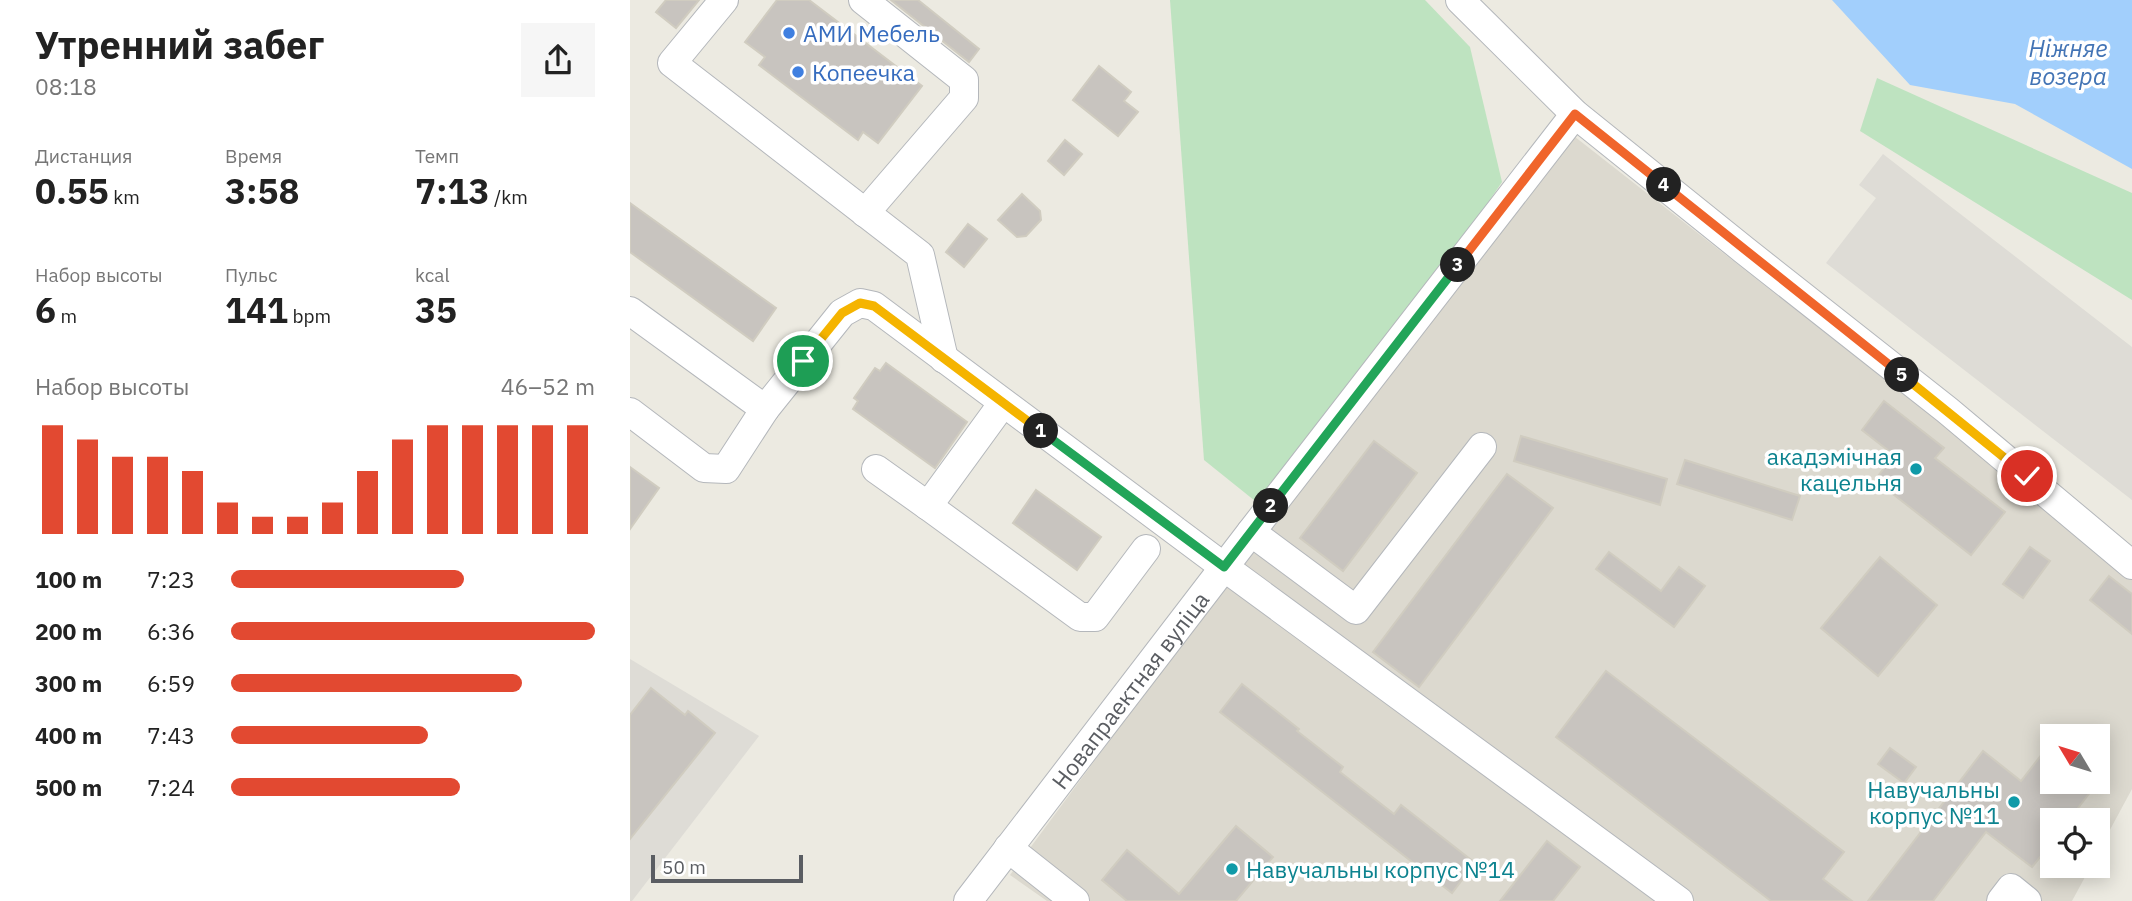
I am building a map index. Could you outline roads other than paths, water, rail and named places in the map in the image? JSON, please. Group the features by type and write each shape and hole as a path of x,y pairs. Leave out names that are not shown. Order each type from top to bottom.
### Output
{"street":[{"path":"724,0 672,63 920,256 944,359"},
{"path":"863,0 964,80 964,98 865,213"},
{"path":"1460,0 1575,114 1947,410 2132,565"},
{"name":"Новапраектная вуліца","path":"968,901 1575,114"},
{"path":"630,412 704,468 726,469 765,410 842,313 860,303 874,306 1679,901"},
{"path":"630,311 765,410"},
{"path":"928,506 1003,403"},
{"path":"1251,532 1356,610 1482,447"},
{"path":"876,468 1080,617 1095,617 1146,549"},
{"path":"1008,848 1075,901"},
{"path":"2001,901 2011,888 2027,901"}],"water":[{"name":"Ніжняе возера","path":"1832,0 2132,0 2132,169 2015,104 1910,85"}],"place":[{"name":"АМИ Мебель","path":"789,33"},
{"name":"Копеечка","path":"798,72"},
{"name":"акадэмічная кацельня","path":"1916,469"},
{"name":"Навучальны корпус №11","path":"2014,802"},
{"name":"Навучальны корпус №14","path":"1232,869"}]}
